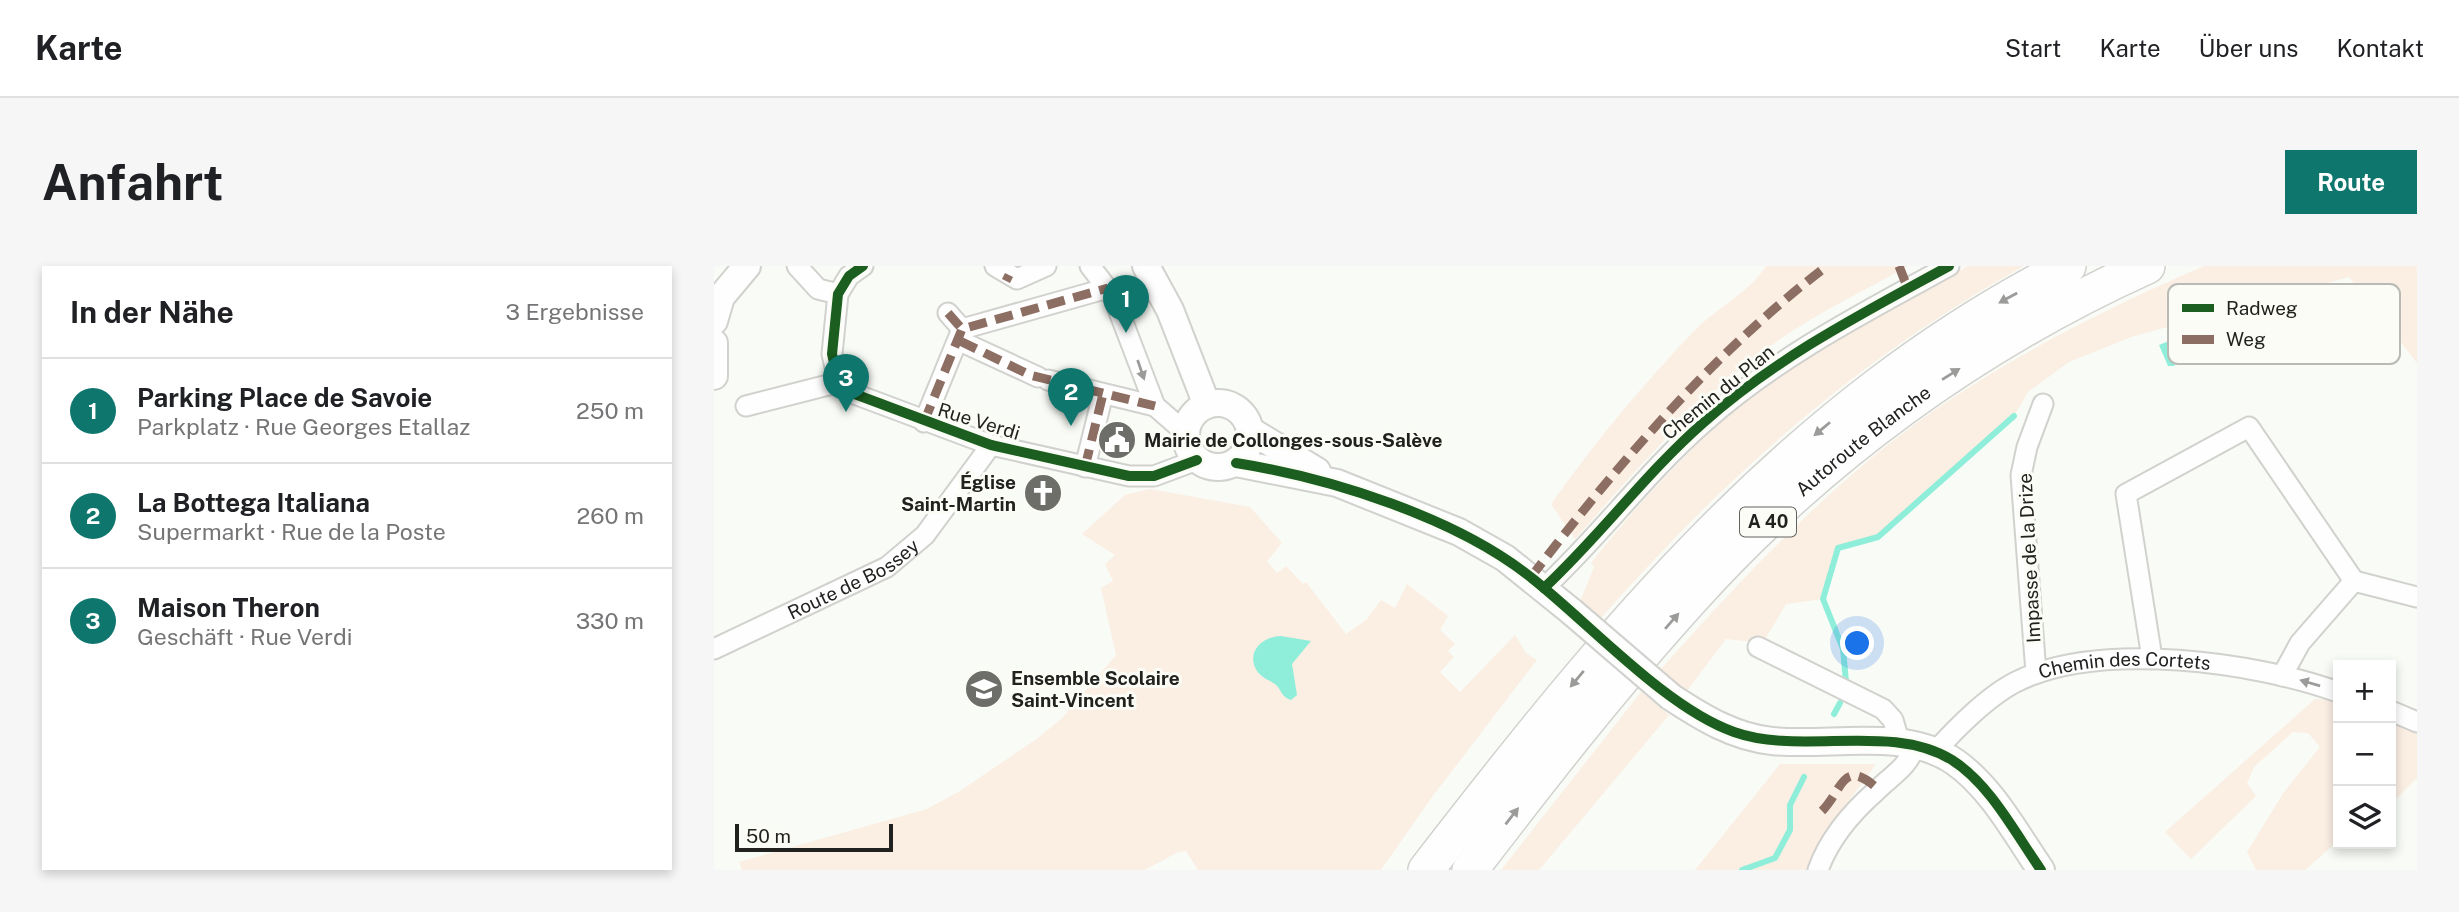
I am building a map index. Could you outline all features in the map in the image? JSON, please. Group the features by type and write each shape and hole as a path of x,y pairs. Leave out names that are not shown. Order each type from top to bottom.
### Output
{"highway":[{"name":"Autoroute Blanche","path":"1426,870 1580,675 1662,581 1770,473 1917,356 1995,306 2068,266"},
{"name":"Autoroute Blanche","path":"1470,870 1638,659 1702,588 1803,489 1856,443 1936,384 2015,333 2147,266"}],"street":[{"path":"714,321 721,298 747,266"},
{"path":"797,266 818,289 838,294"},
{"path":"1004,274 1017,279 1046,266"},
{"path":"1090,266 1108,288 1156,406 1186,433"},
{"path":"1146,266 1170,310 1207,405"},
{"name":"Chemin du Plan","path":"1544,588 1667,456 1735,396 1822,335 1949,266"},
{"path":"746,406 840,382 833,367 832,354 838,294 858,276"},
{"path":"924,422 961,335 1108,288"},
{"path":"948,313 961,335 1043,379 1156,406"},
{"path":"714,343 714,376"},
{"name":"Rue Verdi","path":"840,382 852,393 924,422 991,445 1085,467 1142,477 1164,473 1197,460"},
{"path":"1085,467 1103,394"},
{"name":"Impasse de la Drize","path":"2036,673 2021,475 2027,447 2043,404"},
{"path":"1337,484 1251,431 1244,416 1231,405 1207,405 1194,413 1186,433 1188,448 1197,460 1216,467 1236,463 1337,484 1459,532 1505,558 1671,697 1717,725 1758,738 1916,748 1954,761 1978,783 2041,870"},
{"path":"2152,658 2126,494 2249,427 2354,581 2417,597"},
{"path":"1236,463 1246,452 1251,431"},
{"name":"Route de Bossey","path":"714,649 887,566 925,534 991,445"},
{"path":"2282,676 2300,643 2354,581"},
{"path":"1758,647 1883,709 1916,748"},
{"name":"Chemin des Cortets","path":"1818,870 1823,854 1840,828 1863,802 1905,768 1916,748 2000,693 2036,673 2088,663 2152,658 2282,676 2333,691"},
{"path":"2396,713 2417,722"}],"shaded area":[{"path":"1766,266 1908,266 1802,325 1742,368 1667,438 1575,539 1551,504 1602,436 1656,372 1695,330 1751,284"},
{"path":"1968,266 2024,266 1905,340 1797,423 1696,516 1601,618 1580,602 1594,567 1591,563 1610,539 1671,470 1738,407 1837,338"},
{"path":"2204,266 2417,266 2417,363 2400,342 2400,284 2355,284 2349,277 2324,284 2168,284 2168,327 2131,337 2069,362 2028,392 2014,416 1878,537 1838,548 1823,599 1786,604 1763,643 1726,639 1686,692 1661,669 1783,539 1862,466 1901,435 1941,406 2026,353"},
{"path":"2168,341 2168,364 2176,364 2174,366 2168,366 2159,345"},
{"path":"1150,489 1250,507 1282,543 1267,561 1277,573 1286,566 1303,584 1306,582 1346,634 1366,620 1381,600 1395,608 1407,584 1448,616 1440,630 1455,644 1448,651 1454,657 1440,672 1460,692 1515,635 1526,653 1537,660 1432,797 1381,870 1198,870 1186,851 1178,852 1145,870 742,870 739,862 927,809 960,791 1038,738 1062,718 1116,655 1101,588 1113,581 1105,564 1115,555 1082,534 1125,495"},
{"path":"1281,636 1311,641 1292,664 1297,695 1291,700 1257,671 1253,658 1262,642"},
{"path":"1641,692 1669,715 1539,870 1501,870"},
{"path":"2315,699 2333,700 2333,845 2305,870 2256,870 2247,852 2284,792 2320,747 2308,733 2293,732 2254,767 2247,783 2256,796 2191,859 2165,832"},
{"path":"2396,720 2417,728 2417,778 2396,799"},
{"path":"1780,764 1876,764 1825,833 1807,870 1695,870"}],"waterway":[{"path":"1846,682 1843,649 1823,599 1838,548 1878,537 2014,416"},
{"path":"1834,714 1840,703"},
{"path":"1742,870 1775,858 1790,830 1790,805 1804,777"}],"marked path":[{"path":"1531,577 1632,452 1707,372 1745,335 1827,266"},
{"path":"1899,266 1908,289"},
{"path":"1006,281 1009,275"},
{"path":"924,422 962,329 1108,288"},
{"path":"948,313 962,329"},
{"path":"960,341 1030,375 1155,406"},
{"path":"1085,467 1103,394"},
{"path":"1822,811 1839,786 1850,776 1866,780 1878,789"}],"cycle path":[{"path":"863,266 849,276 838,294 832,354 837,376 852,393 991,445 1129,476 1154,476 1197,460"},
{"path":"1544,588 1662,463 1731,399 1821,337 1949,266"},
{"path":"1236,463 1352,490 1431,519 1468,537 1503,557 1533,579 1656,685 1708,720 1734,732 1760,739 1788,741 1902,743 1928,749 1952,760 1966,770 1990,796 2041,870"}],"place":[{"name":"Parking Place de Savoie","path":"1126,333"},
{"name":"Maison Theron","path":"846,412"},
{"name":"La Bottega Italiana","path":"1071,426"},
{"name":"Mairie de Collonges-sous-Salève","path":"1117,440"},
{"name":"Église Saint-Martin","path":"1043,493"},
{"name":"Ensemble Scolaire Saint-Vincent","path":"984,689"}]}
